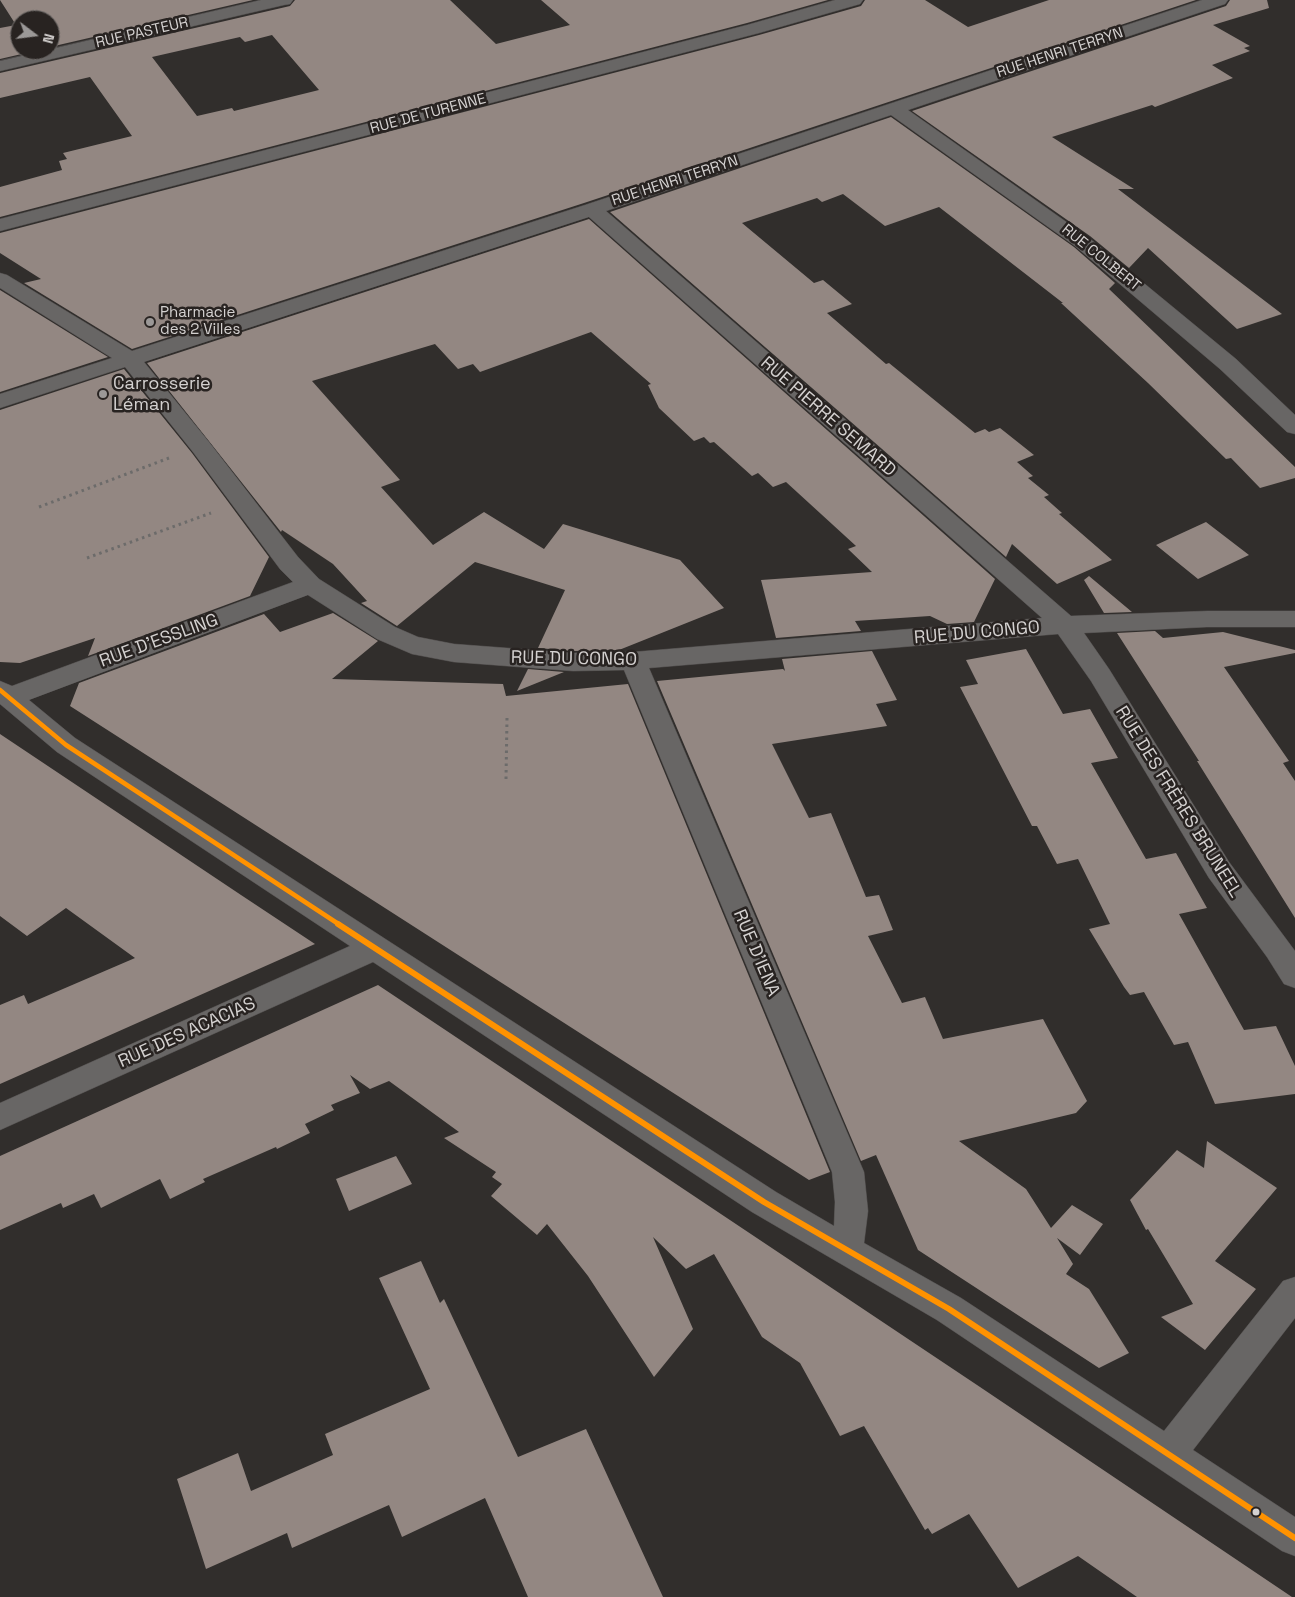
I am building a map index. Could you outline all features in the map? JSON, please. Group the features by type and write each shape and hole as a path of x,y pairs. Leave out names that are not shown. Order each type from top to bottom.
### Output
{"street":[{"name":"RUE PASTEUR","path":"0,66 284,0"},
{"name":"RUE DE TURENNE","path":"0,226 754,29 854,0"},
{"name":"RUE HENRI TERRYN","path":"0,402 592,209 1219,0"},
{"name":"RUE COLBERT","path":"893,108 1082,242 1228,364 1295,426"},
{"name":"RUE PIERRE SEMARD","path":"592,209 1065,626"},
{"name":"RUE DU CONGO","path":"0,279 131,360 201,447 289,563 310,585 391,636 431,650 477,656 554,660 633,661 1065,626 1206,619 1295,619"},
{"name":"RUE D'ESSLING","path":"4,694 310,585"},
{"name":"RUE DES FRÈRES BRUNEEL","path":"1065,626 1100,674 1237,898 1284,957 1295,976"},
{"name":"RUE D'IENA","path":"633,661 848,1172 853,1204 852,1227 846,1249"},
{"path":"4,694 66,745 375,948 764,1202 949,1309 1295,1538"},
{"name":"RUE DES ACACIAS","path":"0,1118 375,948"},
{"path":"1168,1453 1295,1292"}],"path":[{"path":"39,507 201,447"},
{"path":"87,558 242,502"},
{"path":"506,779 507,718"}],"building":[{"path":"0,0 253,0 60,45 60,10 10,10 10,16"},
{"path":"295,0 450,0 496,44 570,25 541,0 828,0 747,23 0,217 0,187 62,170 59,161 67,159 63,153 132,136 90,77 0,98 0,73 290,6","holes":["272,35 319,90 234,111 232,108 197,116 152,57 240,37 245,42"]},
{"path":"865,0 925,0 968,27 1049,0 1196,0 584,203 132,349 24,283 41,279 0,253 0,233 759,35 861,6"},
{"path":"1230,0 1267,0 1269,8 1213,25 1250,46 1244,48 1250,51 1212,65 1233,78 1155,107 1152,105 1052,137 1134,189 1118,189 1282,314 1237,329 1148,248 1129,268 1090,236 912,111 1226,6"},
{"path":"10,26 10,57 0,59 0,28"},
{"path":"891,117 1074,247 1115,283 1109,289 1295,467 1295,478 1260,488 1231,458 1226,459 1148,383 1061,303 1063,303 939,207 885,226 843,194 822,202 817,198 742,223 814,283 823,280 852,304 827,313 886,364 889,363 975,433 985,429 989,432 1000,428 1034,455 1017,462 1033,476 1028,478 1049,495 1044,497 1062,513 1059,514 1112,560 1057,584 1012,544 1006,557 610,212"},
{"path":"589,219 995,579 974,622 947,624 930,616 855,621 861,631 776,638 761,580 872,572 848,549 856,546 786,482 773,487 758,473 752,476 714,442 710,443 704,437 694,441 659,408 648,385 651,384 591,332 480,372 473,364 458,369 435,344 312,381 400,480 381,487 433,545 484,512 544,549 563,524 680,560 724,608 619,650 573,651 538,648 565,590 475,562 397,626 361,603 367,601 333,564 282,530 281,532 147,363"},
{"path":"0,290 108,357 0,392"},
{"path":"124,369 192,453 269,557 250,596 88,656 95,638 20,663 0,662 0,410"},
{"path":"1206,522 1249,555 1198,579 1156,545"},
{"path":"1089,576 1132,612 1104,613 1084,580"},
{"path":"333,613 378,641 332,679 503,684 506,696 628,684 830,1172 809,1180 70,706 79,683 264,614 280,632"},
{"path":"1155,631 1163,638 1223,632 1295,650 1295,653 1224,667 1289,761 1283,763 1295,781 1295,918 1197,761 1199,761 1117,633"},
{"path":"1026,649 1063,714 1090,709 1118,758 1091,763 1146,859 1176,853 1207,908 1179,914 1244,1030 1276,1026 1295,1066 1295,1094 1215,1104 1188,1042 1174,1045 1144,992 1130,995 1124,987 1089,929 1110,924 1078,859 1057,864 1037,826 1032,826 960,687 978,684 966,660"},
{"path":"872,651 897,700 876,704 887,726 772,744 809,818 831,813 866,897 879,895 893,930 868,936 902,1003 925,997 943,1039 1043,1019 1087,1101 1076,1113 959,1141 1026,1189 1051,1228 1072,1205 1103,1224 1080,1255 1057,1238 1073,1264 1066,1274 1089,1289 1129,1353 1099,1368 918,1250 876,1155 861,1161 657,681 783,669 785,671 782,659"},
{"path":"528,669 564,672 517,691"},
{"path":"0,734 315,944 0,1084 0,1005 24,995 28,1004 135,958 66,908 27,936 0,916"},
{"path":"378,985 1292,1597 1137,1597 1078,1556 1018,1588 969,1514 932,1534 928,1528 925,1530 864,1426 840,1436 800,1363 762,1337 714,1254 686,1269 653,1237 693,1329 654,1377 588,1276 547,1224 537,1235 491,1196 502,1184 492,1177 496,1172 444,1138 459,1132 389,1081 370,1089 350,1075 360,1093 331,1105 334,1110 305,1124 310,1133 277,1149 276,1147 203,1179 205,1182 170,1199 160,1179 101,1208 94,1194 63,1208 61,1203 0,1230 0,1156"},
{"path":"1207,1141 1277,1188 1215,1261 1256,1289 1205,1350 1161,1317 1193,1304 1148,1229 1146,1230 1130,1200 1177,1150 1204,1168"},
{"path":"396,1156 412,1184 349,1211 336,1179"},
{"path":"421,1261 440,1303 444,1299 518,1457 586,1429 663,1597 528,1597 485,1498 402,1537 389,1505 292,1548 287,1533 206,1569 177,1479 238,1453 251,1491 333,1455 325,1434 430,1389 379,1278"}],"transit line":[{"path":"0,690 66,745 375,948 764,1202 949,1309 1295,1538"}],"place":[{"name":"Pharmacie des 2 Villes","path":"150,322"},
{"name":"Carrosserie Léman","path":"103,394"}]}
